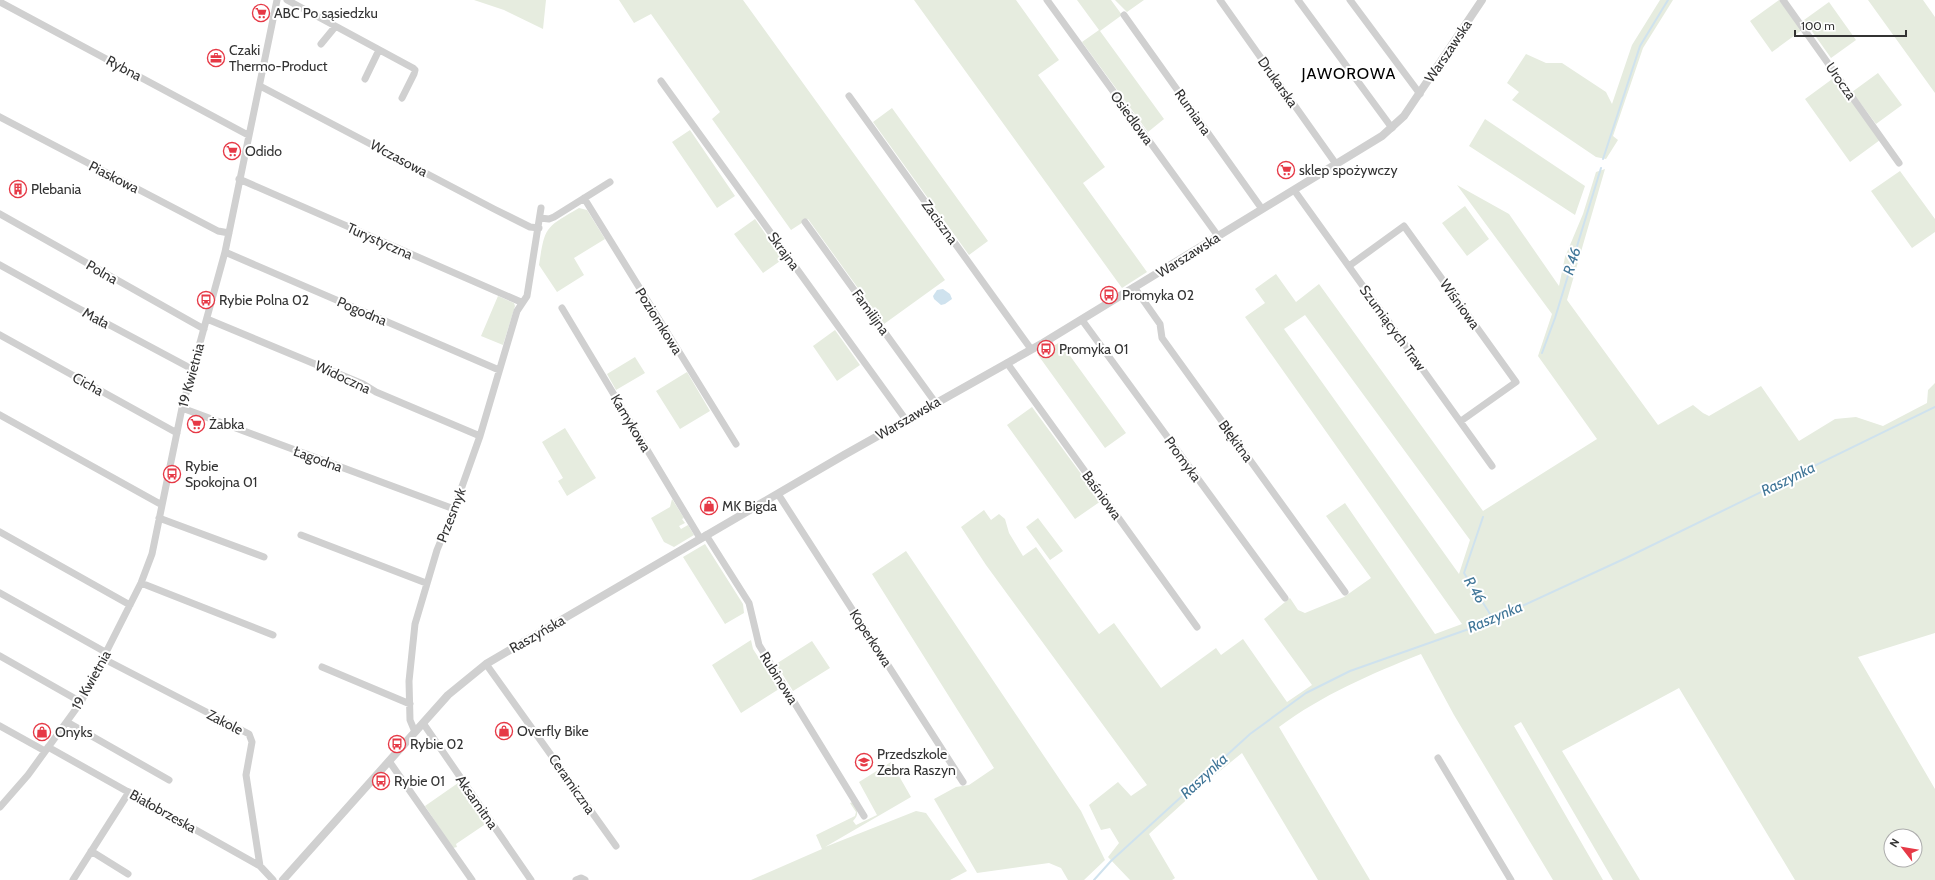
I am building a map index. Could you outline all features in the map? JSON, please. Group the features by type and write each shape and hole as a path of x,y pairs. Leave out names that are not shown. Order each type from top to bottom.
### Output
{"street":[{"name":"19 Kwietnia","path":"0,806 46,749 81,702 141,583 152,554 182,408 225,252 248,134 260,86 277,0"},
{"path":"287,0 415,70 402,98"},
{"name":"Osiedlowa","path":"1047,0 1218,236"},
{"name":"Drukarska","path":"1220,0 1336,164"},
{"path":"1298,0 1392,128"},
{"path":"1350,0 1420,94"},
{"name":"Warszawska","path":"844,455 935,402 1082,320 1392,128 1404,116 1420,94 1482,0"},
{"name":"Urocza","path":"1783,0 1899,163"},
{"name":"Rybna","path":"0,2 248,134"},
{"name":"Rumiana","path":"1124,15 1262,209"},
{"path":"321,44 335,27"},
{"path":"364,79 379,50"},
{"name":"Skrajna","path":"661,81 906,420"},
{"name":"Wczasowa","path":"260,86 494,209 530,227 539,228"},
{"name":"Zaciszna","path":"849,96 1032,349"},
{"name":"Piaskowa","path":"0,116 218,231 229,233"},
{"name":"Turystyczna","path":"239,179 521,302"},
{"path":"540,218 551,218 610,182"},
{"name":"Szumiących Traw","path":"1294,190 1492,466"},
{"name":"Poziomkowa","path":"584,198 736,444"},
{"name":"Przesmyk","path":"414,732 410,720 410,704 411,655 414,632 426,583 437,550 454,509 480,436 521,302 527,296 539,228 540,208"},
{"name":"Polna","path":"0,214 204,329"},
{"name":"Familijna","path":"805,222 935,402"},
{"name":"Wiśniowa","path":"1349,266 1404,226 1516,382 1461,421"},
{"name":"Pogodna","path":"225,252 499,370"},
{"name":"Mała","path":"0,264 74,306 192,369"},
{"name":"Błękitna","path":"1134,287 1160,324 1162,338 1345,592"},
{"name":"Kamykowa","path":"562,308 703,536"},
{"name":"Widoczna","path":"207,318 363,384 376,392 480,436"},
{"name":"Promyka","path":"1082,320 1285,598"},
{"name":"Cicha","path":"0,335 177,433"},
{"name":"Baśniowa","path":"1007,363 1197,627"},
{"name":"Łagodna","path":"182,408 454,509"},
{"path":"0,415 162,505"},
{"name":"Raszyńska","path":"283,880 390,761 414,732 448,696 486,664 844,455"},
{"name":"Koperkowa","path":"778,494 964,782"},
{"path":"159,518 264,557"},
{"path":"0,532 130,605"},
{"path":"301,535 426,583"},
{"name":"Rubinowa","path":"703,536 749,603 759,645 864,816"},
{"path":"141,583 273,635"},
{"name":"Zakole","path":"0,593 105,656 249,734 252,742 246,777 260,866"},
{"path":"0,656 81,702"},
{"name":"Ceramiczna","path":"486,664 616,846"},
{"path":"322,667 410,704"},
{"path":"67,722 169,780"},
{"name":"Aksamitna","path":"423,723 531,880"},
{"name":"Białobrzeska","path":"0,726 129,792 260,866 273,880"},
{"path":"1438,758 1511,880"},
{"path":"390,761 472,880"},
{"path":"73,880 129,792"},
{"path":"91,852 128,874"},
{"path":"576,880 581,878 585,880"}],"shaded area":[{"path":"474,0 546,0 543,29 504,10"},
{"path":"619,0 743,0 945,280 884,324 808,219 791,230 712,119 720,112 651,14 634,23"},
{"path":"914,0 1016,0 1059,60 1038,75 1105,167 1083,183 1147,272 1122,288"},
{"path":"1077,0 1111,0 1122,15 1100,31 1164,119 1148,132 1082,42 1099,30"},
{"path":"1115,0 1144,0 1127,12"},
{"path":"1660,0 1673,0 1643,48 1613,136 1618,140 1606,159 1596,157 1512,100 1519,92 1507,83 1526,54 1546,63 1562,63 1606,92 1612,104 1632,45"},
{"path":"1779,0 1802,30 1772,52 1750,21"},
{"path":"1868,0 1923,0 1935,17 1935,93"},
{"path":"1829,2 1856,40 1831,58 1804,20"},
{"path":"1878,73 1902,105 1876,124 1852,92"},
{"path":"1835,77 1880,140 1850,162 1805,99"},
{"path":"892,108 988,241 969,255 873,122"},
{"path":"1485,119 1585,186 1575,215 1469,146"},
{"path":"690,130 735,196 717,208 672,142"},
{"path":"1605,169 1567,300 1658,425 1693,405 1709,416 1761,386 1799,441 1835,419 1856,417 1883,426 1927,403 1928,390 1935,383 1935,633 1858,657 1935,789 1935,880 1795,880 1679,688 1562,751 1640,880 1613,880 1521,722 1514,726 1603,880 1553,880 1454,715 1421,654 1347,686 1295,715 1279,727 1370,880 1318,880 1242,753 1205,783 1149,834 1175,878 1172,880 1130,880 1108,857 1119,843 1110,828 1101,830 1089,805 1118,782 1131,796 1147,785 986,565 961,527 984,510 991,520 999,514 1005,519 1009,533 1023,556 1036,547 1099,634 1114,623 1161,688 1216,648 1221,655 1243,639 1287,702 1312,685 1264,619 1290,598 1298,610 1305,613 1344,597 1371,578 1326,516 1345,503 1435,634 1462,624 1245,317 1265,303 1255,289 1276,274 1296,302 1319,284 1483,511 1597,439 1538,356 1552,314 1457,185 1509,214 1559,286 1565,257 1583,214 1596,172","holes":["1305,315 1470,540 1459,574 1284,329"]},
{"path":"1900,171 1935,219 1935,232 1912,248 1871,191"},
{"path":"1465,206 1489,239 1467,256 1442,223"},
{"path":"579,208 587,210 605,239 574,258 584,275 557,292 539,265 543,242 548,229 559,220"},
{"path":"755,219 783,259 763,273 734,234"},
{"path":"498,296 514,303 515,306 503,345 481,336"},
{"path":"835,330 860,365 837,381 813,346"},
{"path":"1060,342 1126,433 1105,448 1038,355"},
{"path":"635,357 645,373 616,390 607,374"},
{"path":"687,372 710,411 680,429 656,391"},
{"path":"1032,407 1101,501 1075,519 1007,425"},
{"path":"565,428 596,478 567,496 558,481 563,478 542,442"},
{"path":"672,499 684,518 682,519 685,523 679,526 681,529 688,525 694,535 674,547 664,542 651,518 670,507"},
{"path":"1038,518 1063,551 1050,560 1026,527"},
{"path":"705,544 743,604 744,613 725,624 683,557"},
{"path":"906,551 1081,811 1105,860 1084,880 1068,880 1061,868 1049,863 977,873 934,799 956,787 969,785 994,768 872,574"},
{"path":"751,640 753,649 779,689 741,713 712,665"},
{"path":"812,641 830,668 793,691 776,664"},
{"path":"891,762 911,797 825,847 916,811 926,813 967,871 950,880 751,880 822,849 816,835 855,816 856,812 850,803 853,802 857,809 857,816 853,821 856,825 877,815 859,782"},
{"path":"458,783 487,823 456,844 457,847 453,848 425,806"}],"water":[{"path":"943,289 950,294 952,299 941,305 934,299 933,296 937,290"}],"waterway":[{"name":"R 46","path":"1603,159 1640,46 1668,0"},
{"name":"R 46","path":"1542,353 1555,318 1601,168"},
{"name":"Raszynka","path":"1094,880 1111,861 1250,734 1306,693 1350,671 1483,624 1626,558 1935,407"},
{"name":"R 46","path":"1483,517 1464,573 1492,617"}],"place":[{"name":"ABC Po sąsiedzku","path":"261,13"},
{"name":"Czaki Thermo-Product","path":"216,58"},
{"name":"Odido","path":"232,151"},
{"name":"sklep spożywczy","path":"1286,170"},
{"name":"Plebania","path":"18,189"},
{"name":"Promyka 02","path":"1109,295"},
{"name":"Rybie Polna 02","path":"206,300"},
{"name":"Promyka 01","path":"1046,349"},
{"name":"Żabka","path":"196,424"},
{"name":"Rybie Spokojna 01","path":"172,474"},
{"name":"MK Bigda","path":"709,506"},
{"name":"Overfly Bike","path":"504,731"},
{"name":"Onyks","path":"42,732"},
{"name":"Rybie 02","path":"397,744"},
{"name":"Przedszkole Zebra Raszyn","path":"864,762"},
{"name":"Rybie 01","path":"381,781"}],"district":[{"name":"JAWOROWA","path":"1349,73"}]}
